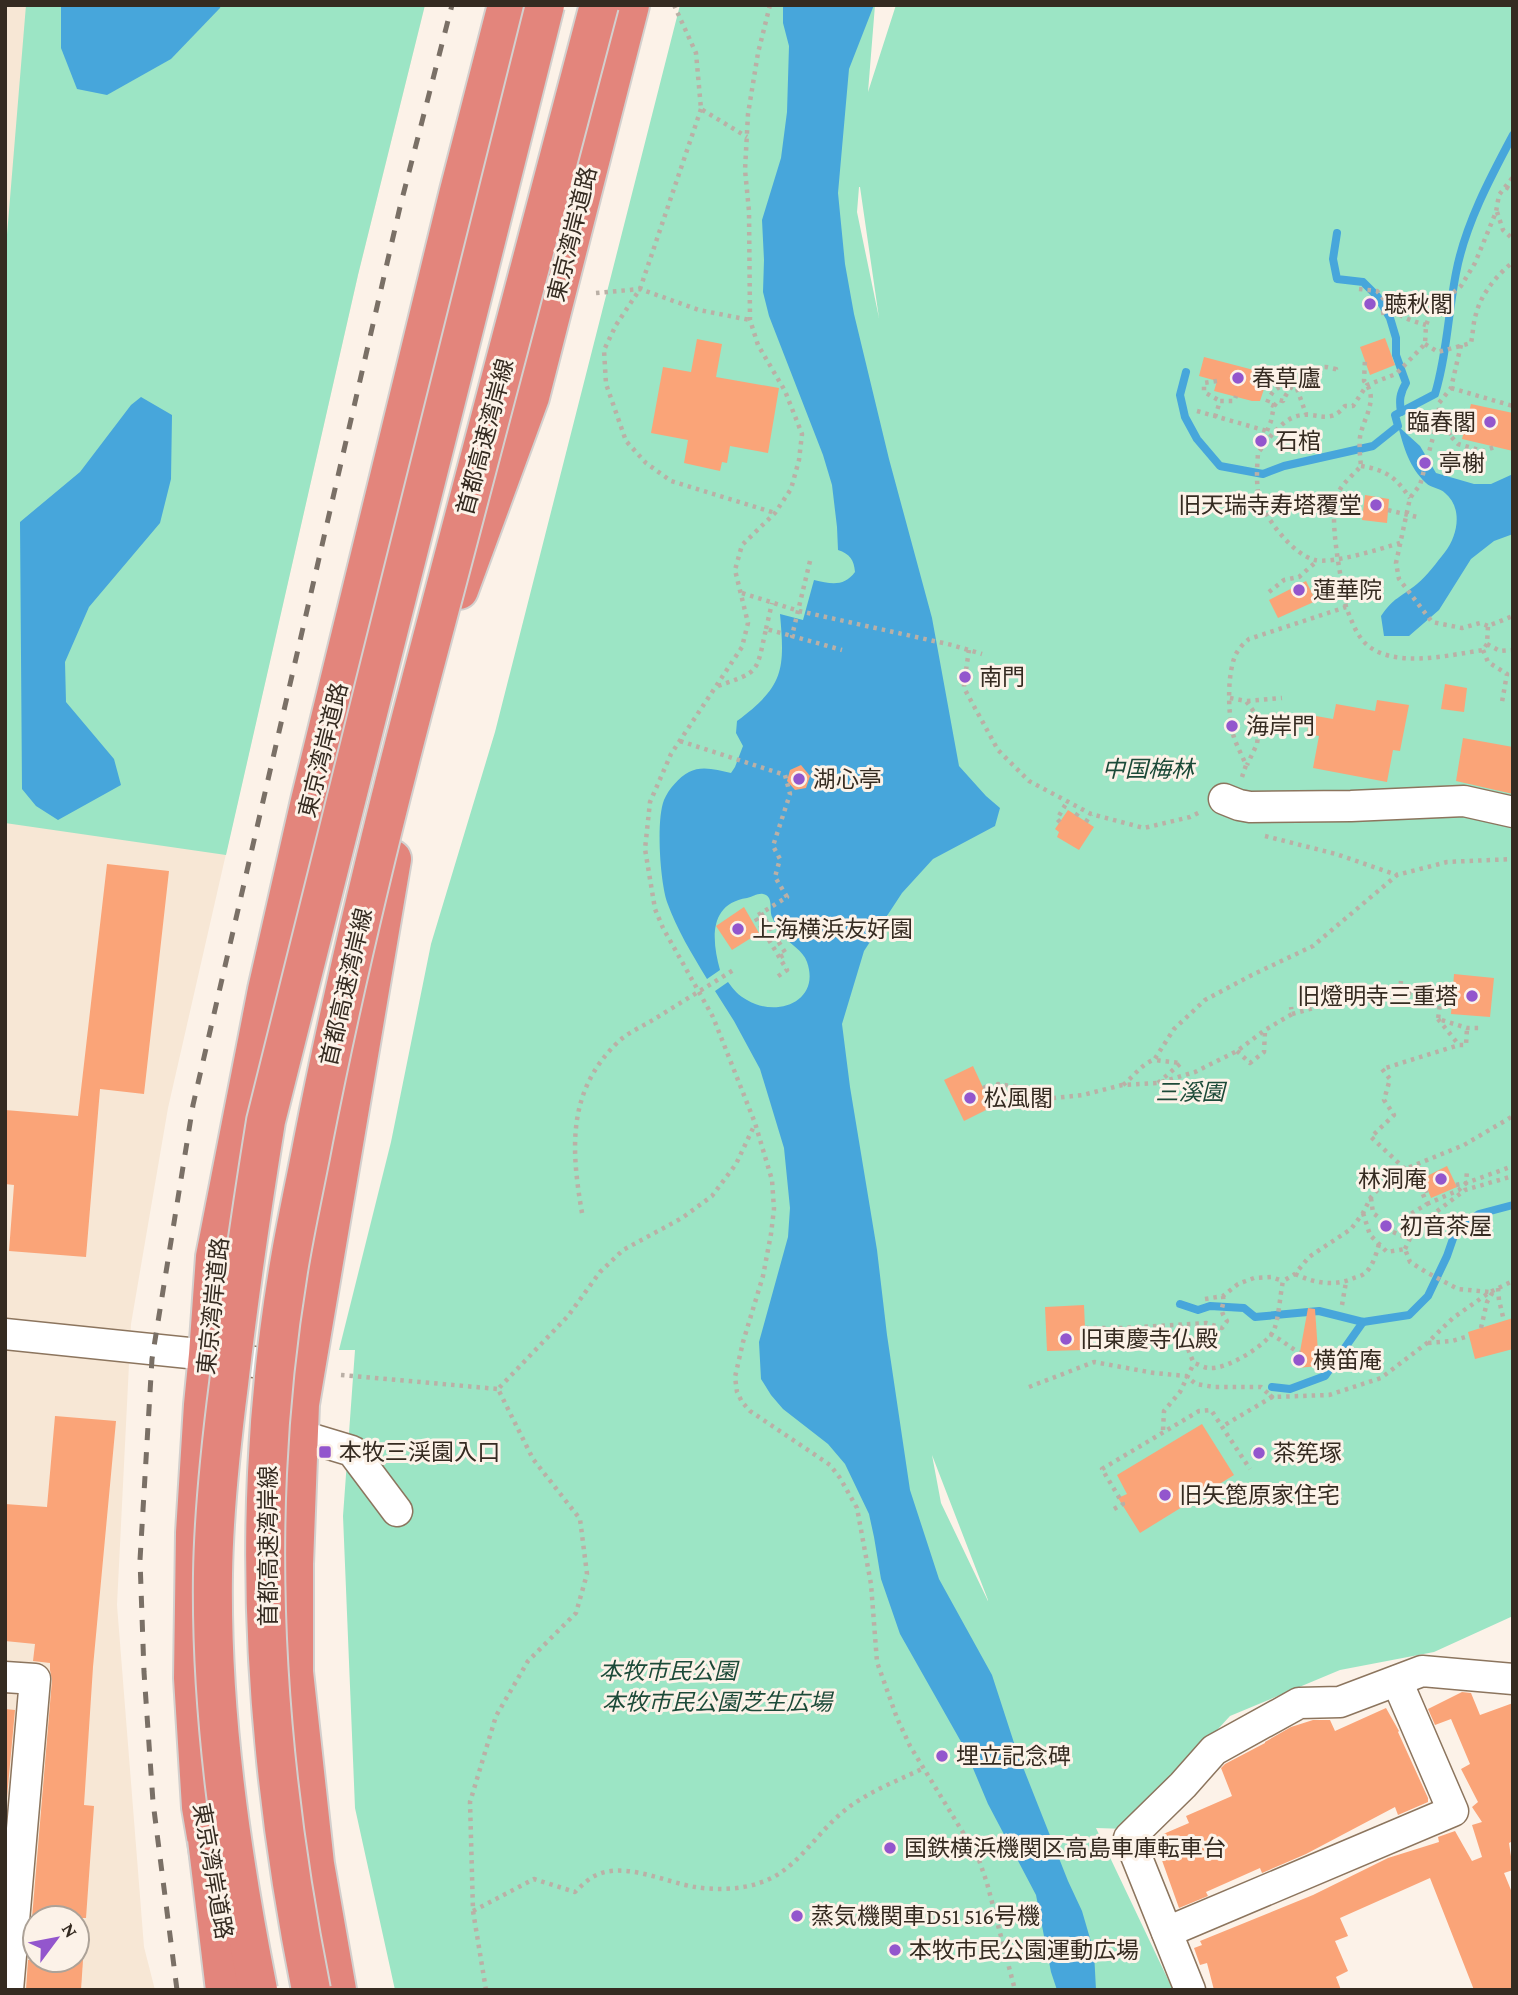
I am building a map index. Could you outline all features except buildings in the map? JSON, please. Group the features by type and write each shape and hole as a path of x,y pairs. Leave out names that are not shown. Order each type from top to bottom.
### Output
{"highway":[{"name":"東京湾岸道路","path":"235,1990 201,1807 193,1678 195,1533 215,1257 267,990 458,191 507,5"},
{"name":"首都高速湾岸線","path":"258,1990 245,1925 228,1808 216,1681 213,1573 221,1451 242,1272 266,1121 545,5"},
{"name":"東京湾岸道路","path":"351,633 476,308 552,5"},
{"name":"東京湾岸道路","path":"337,1990 315,1864 294,1672 294,1564 300,1404 398,823 434,658 592,5"},
{"name":"首都高速湾岸線","path":"311,1990 290,1881 276,1774 265,1569 267,1473 274,1375 288,1270 332,1043 377,847 599,5"},
{"name":"東京湾岸道路","path":"434,658 530,397 630,5"},
{"path":"329,1990 307,1878 283,1658 279,1534 283,1445 302,1267 331,1117 332,1043"},
{"path":"216,1681 207,1841 225,1990"}],"street":[{"path":"1224,799 1250,807 1464,801 1513,812"},
{"path":"5,1334 208,1355 287,1367 305,1366"},
{"path":"299,1435 352,1451 397,1511"},
{"path":"1189,1990 1129,1838 1214,1750 1299,1703 1340,1702 1422,1671 1513,1679"},
{"path":"5,1677 35,1679 8,1990"},
{"path":"1167,1932 1453,1811 1397,1681"}],"path":[{"path":"674,5 696,53 701,109 640,289 616,325 604,350 606,384 626,441 646,463 671,481 775,513"},
{"path":"770,5 758,53 748,114 745,170 749,211 750,320 758,345 785,391 802,434 799,460 791,489 775,513 742,545 735,570 748,623 742,647 671,754 650,802 645,849 655,909 713,1017 755,1123 772,1180 774,1209 771,1234 763,1276 735,1377 737,1392 750,1411 830,1465 857,1508 871,1584 877,1662 910,1746 978,1857 1016,1990"},
{"path":"701,109 747,137"},
{"path":"1317,561 1293,549 1280,534 1259,497 1258,453 1290,418 1306,414 1333,417 1345,406 1353,406 1367,385 1396,374 1408,363 1425,344 1426,325 1432,311 1461,286 1475,263 1496,212 1499,195 1513,177"},
{"path":"1506,187 1513,191"},
{"path":"1496,212 1503,230 1513,239"},
{"path":"1425,344 1438,352 1471,344 1475,316 1486,293 1501,271 1513,262"},
{"path":"596,293 640,289 699,310 750,320"},
{"path":"1359,289 1377,291 1393,311 1408,320 1426,325"},
{"path":"1381,313 1393,311"},
{"path":"1458,346 1451,388 1439,403 1439,420 1458,444 1483,451 1495,447"},
{"path":"1365,359 1364,382 1371,406 1360,433 1361,466 1339,490 1334,506 1346,607 1354,627 1365,643 1383,654 1420,659 1483,650 1487,644 1488,626"},
{"path":"1266,431 1274,406 1279,400 1283,401 1295,383 1308,372 1324,367 1336,369 1335,374"},
{"path":"1269,374 1280,386"},
{"path":"1217,381 1204,383 1204,392 1220,401 1234,401 1236,396"},
{"path":"1295,383 1306,414"},
{"path":"1274,406 1267,403 1271,393 1280,386 1295,383"},
{"path":"1451,388 1513,406"},
{"path":"1215,417 1220,401"},
{"path":"1197,411 1272,435"},
{"path":"1442,427 1435,430 1420,485 1410,498 1395,563 1399,579 1432,622 1462,628 1480,623 1488,626 1513,616"},
{"path":"1448,434 1455,430 1464,432"},
{"path":"1361,466 1379,469 1400,484 1410,498"},
{"path":"1388,510 1417,517"},
{"path":"1269,592 1284,580 1299,577 1317,561 1360,555 1400,544"},
{"path":"792,636 810,561"},
{"path":"741,593 799,611 982,654"},
{"path":"717,687 754,671 772,603"},
{"path":"1246,765 1234,736 1229,711 1231,677 1235,656 1241,645 1249,639 1346,607"},
{"path":"766,629 842,650"},
{"path":"1487,644 1500,651 1513,650"},
{"path":"966,670 970,650"},
{"path":"1483,650 1488,662 1507,674 1502,702"},
{"path":"964,683 964,688 998,750 1029,781 1091,814 1144,828 1190,817 1224,799 1233,791 1257,744 1260,720 1246,701"},
{"path":"1230,698 1246,701 1282,698"},
{"path":"680,741 785,775 790,794 773,846 780,859 775,877 787,897 755,917 787,970 777,977"},
{"path":"1060,822 1056,819 1068,802"},
{"path":"1076,816 1081,809"},
{"path":"1086,822 1091,814"},
{"path":"1336,854 1397,875"},
{"path":"1154,1060 1174,1029 1205,1000 1313,947 1397,875 1447,862 1513,859"},
{"path":"582,1213 575,1168 576,1115 583,1092 595,1068 618,1041 735,969"},
{"path":"1400,992 1401,981"},
{"path":"983,1088 988,1086 999,1110 1004,1107 998,1084 1023,1088 1044,1099 1083,1095 1122,1085 1158,1083 1195,1072 1237,1051 1292,1014 1371,992 1441,997 1438,1019 1459,1045"},
{"path":"1291,1007 1292,1014"},
{"path":"1438,1019 1467,1028 1479,1028"},
{"path":"1405,1169 1371,1137 1394,1115 1384,1100 1390,1079 1382,1069 1466,1045 1467,1028"},
{"path":"1237,1051 1250,1063 1264,1052 1265,1030"},
{"path":"1122,1085 1135,1075 1143,1064 1154,1060 1181,1063 1158,1083"},
{"path":"1044,1099 1046,1110"},
{"path":"1205,1300 1223,1296 1238,1284 1254,1278 1271,1277 1283,1281 1295,1274 1309,1257 1351,1229 1371,1197 1384,1183 1405,1169 1464,1145 1513,1116"},
{"path":"498,1389 568,1315 600,1272 624,1250 682,1218 712,1196 736,1164 755,1123"},
{"path":"1455,1185 1513,1166"},
{"path":"1415,1228 1409,1215 1459,1190 1466,1183 1467,1171"},
{"path":"1494,1290 1458,1289 1410,1262 1405,1249 1415,1228 1465,1190 1513,1176"},
{"path":"1427,1204 1422,1192 1428,1190"},
{"path":"1371,1197 1373,1213 1381,1219"},
{"path":"1363,1213 1370,1235 1387,1252 1405,1249"},
{"path":"1393,1232 1410,1239"},
{"path":"1295,1274 1327,1284 1346,1282 1365,1273 1375,1258 1379,1244"},
{"path":"1180,1325 1186,1337 1187,1351 1194,1363 1210,1369 1238,1360 1252,1352 1272,1332 1283,1281"},
{"path":"1223,1426 1272,1397 1329,1395 1381,1378 1427,1343 1453,1318 1494,1290 1513,1281"},
{"path":"1342,1305 1346,1282"},
{"path":"1480,1328 1487,1302 1494,1290"},
{"path":"1494,1290 1504,1321"},
{"path":"1085,1328 1206,1323 1222,1328 1227,1321 1222,1314 1223,1296"},
{"path":"1487,1302 1500,1306"},
{"path":"1272,1332 1284,1344 1300,1353"},
{"path":"1427,1343 1452,1342 1469,1336"},
{"path":"1029,1387 1094,1362 1186,1376 1196,1384 1214,1387 1261,1387 1272,1397"},
{"path":"1163,1431 1164,1411 1180,1392 1194,1363"},
{"path":"341,1375 498,1389"},
{"path":"486,1990 473,1911 470,1802 496,1716 528,1661 576,1613 587,1574 580,1519 533,1459 498,1389"},
{"path":"1114,1510 1123,1504 1102,1469 1199,1411 1211,1410 1250,1469"},
{"path":"473,1911 534,1879 575,1892 593,1877 620,1870 695,1887 727,1888 759,1884 778,1875 795,1861 856,1801 924,1768"}],"shaded area":[{"path":"5,5 425,5 358,275 168,1108 131,1324 117,1605 144,1947 155,1990 5,1990"}],"green space":[{"path":"26,5 425,5 358,275 226,855 5,823 5,259"},
{"path":"680,5 875,5 868,92 896,5 1513,5 1513,1616 1434,1652 1340,1670 1230,1716 1126,1829 1096,1828 1173,1990 395,1990 355,1808 343,1516 355,1350 339,1350 391,1142 431,944 495,732","holes":["860,187 879,318 857,212","932,1455 988,1600 988,1601 941,1503"]}],"water":[{"path":"61,5 221,5 171,59 107,95 77,89 61,48"},
{"path":"783,5 874,5 849,69 838,193 845,264 854,314 889,459 932,618 959,766 1000,808 995,826 933,859 902,893 864,951 842,1024 910,1490 939,1579 992,1675 1017,1752 1082,1911 1094,1952 1096,1990 1057,1990 1036,1895 988,1804 964,1747 900,1634 881,1579 869,1514 845,1464 828,1444 783,1409 761,1379 759,1342 788,1237 790,1208 784,1148 760,1069 715,991 728,982 741,996 758,1005 771,1007 793,1003 808,987 810,976 807,962 775,924 769,897 759,894 734,902 719,916 715,947 720,970 707,979 675,922 662,880 660,821 668,792 681,777 694,770 710,769 731,773 743,746 736,733 737,721 753,709 773,687 778,675 782,649 780,614 803,620 814,580 842,582 855,572 851,558 838,550 832,485 769,316 763,292 762,220 781,158 787,112 789,46 783,23"},
{"path":"141,397 172,415 171,479 160,523 89,607 65,662 66,702 114,759 121,785 58,820 36,806 22,789 20,522 80,472 131,405"},
{"path":"1398,426 1420,446 1436,473 1474,484 1491,484 1513,474 1513,534 1494,541 1471,559 1439,610 1409,636 1384,636 1381,616 1394,601 1421,581 1435,564 1453,538 1457,522 1451,499 1443,491 1428,485 1411,464"}],"waterway":[{"path":"1186,372 1180,395 1185,417 1197,439 1220,466 1263,474 1284,466 1373,446 1398,426 1395,415 1435,394 1453,288 1465,237 1479,202 1513,135"},
{"path":"1337,233 1333,259 1337,279 1363,282 1377,296 1390,318 1396,338 1396,355 1406,383 1400,397 1401,412"},
{"path":"1180,1304 1198,1310 1210,1306 1244,1308 1255,1317 1319,1311 1363,1322 1409,1315 1428,1296 1456,1230 1479,1214 1513,1205"},
{"path":"1272,1387 1290,1389 1325,1376 1363,1322"}],"railway":[{"path":"177,1990 153,1802 144,1672 140,1560 152,1359 193,1105 400,207 452,5"}],"place":[{"name":"聴秋閣","path":"1370,304"},
{"name":"春草廬","path":"1238,378"},
{"name":"臨春閣","path":"1490,422"},
{"name":"石棺","path":"1261,441"},
{"name":"亭榭","path":"1425,463"},
{"name":"旧天瑞寺寿塔覆堂","path":"1376,505"},
{"name":"蓮華院","path":"1299,590"},
{"name":"南門","path":"965,677"},
{"name":"海岸門","path":"1232,726"},
{"name":"湖心亭","path":"799,779"},
{"name":"上海横浜友好園","path":"738,929"},
{"name":"旧燈明寺三重塔","path":"1472,996"},
{"name":"松風閣","path":"970,1098"},
{"name":"林洞庵","path":"1441,1179"},
{"name":"初音茶屋","path":"1386,1226"},
{"name":"旧東慶寺仏殿","path":"1066,1339"},
{"name":"横笛庵","path":"1299,1360"},
{"name":"本牧三渓園入口","path":"325,1452"},
{"name":"茶筅塚","path":"1259,1453"},
{"name":"旧矢箆原家住宅","path":"1165,1495"},
{"name":"埋立記念碑","path":"942,1756"},
{"name":"国鉄横浜機関区高島車庫転車台","path":"890,1848"},
{"name":"蒸気機関車D51 516号機","path":"797,1916"},
{"name":"本牧市民公園運動広場","path":"895,1950"}],"park label":[{"name":"中国梅林","path":"1148,769"},
{"name":"三溪園","path":"1190,1092"},
{"name":"本牧市民公園","path":"668,1671"},
{"name":"本牧市民公園芝生広場","path":"717,1702"}]}
